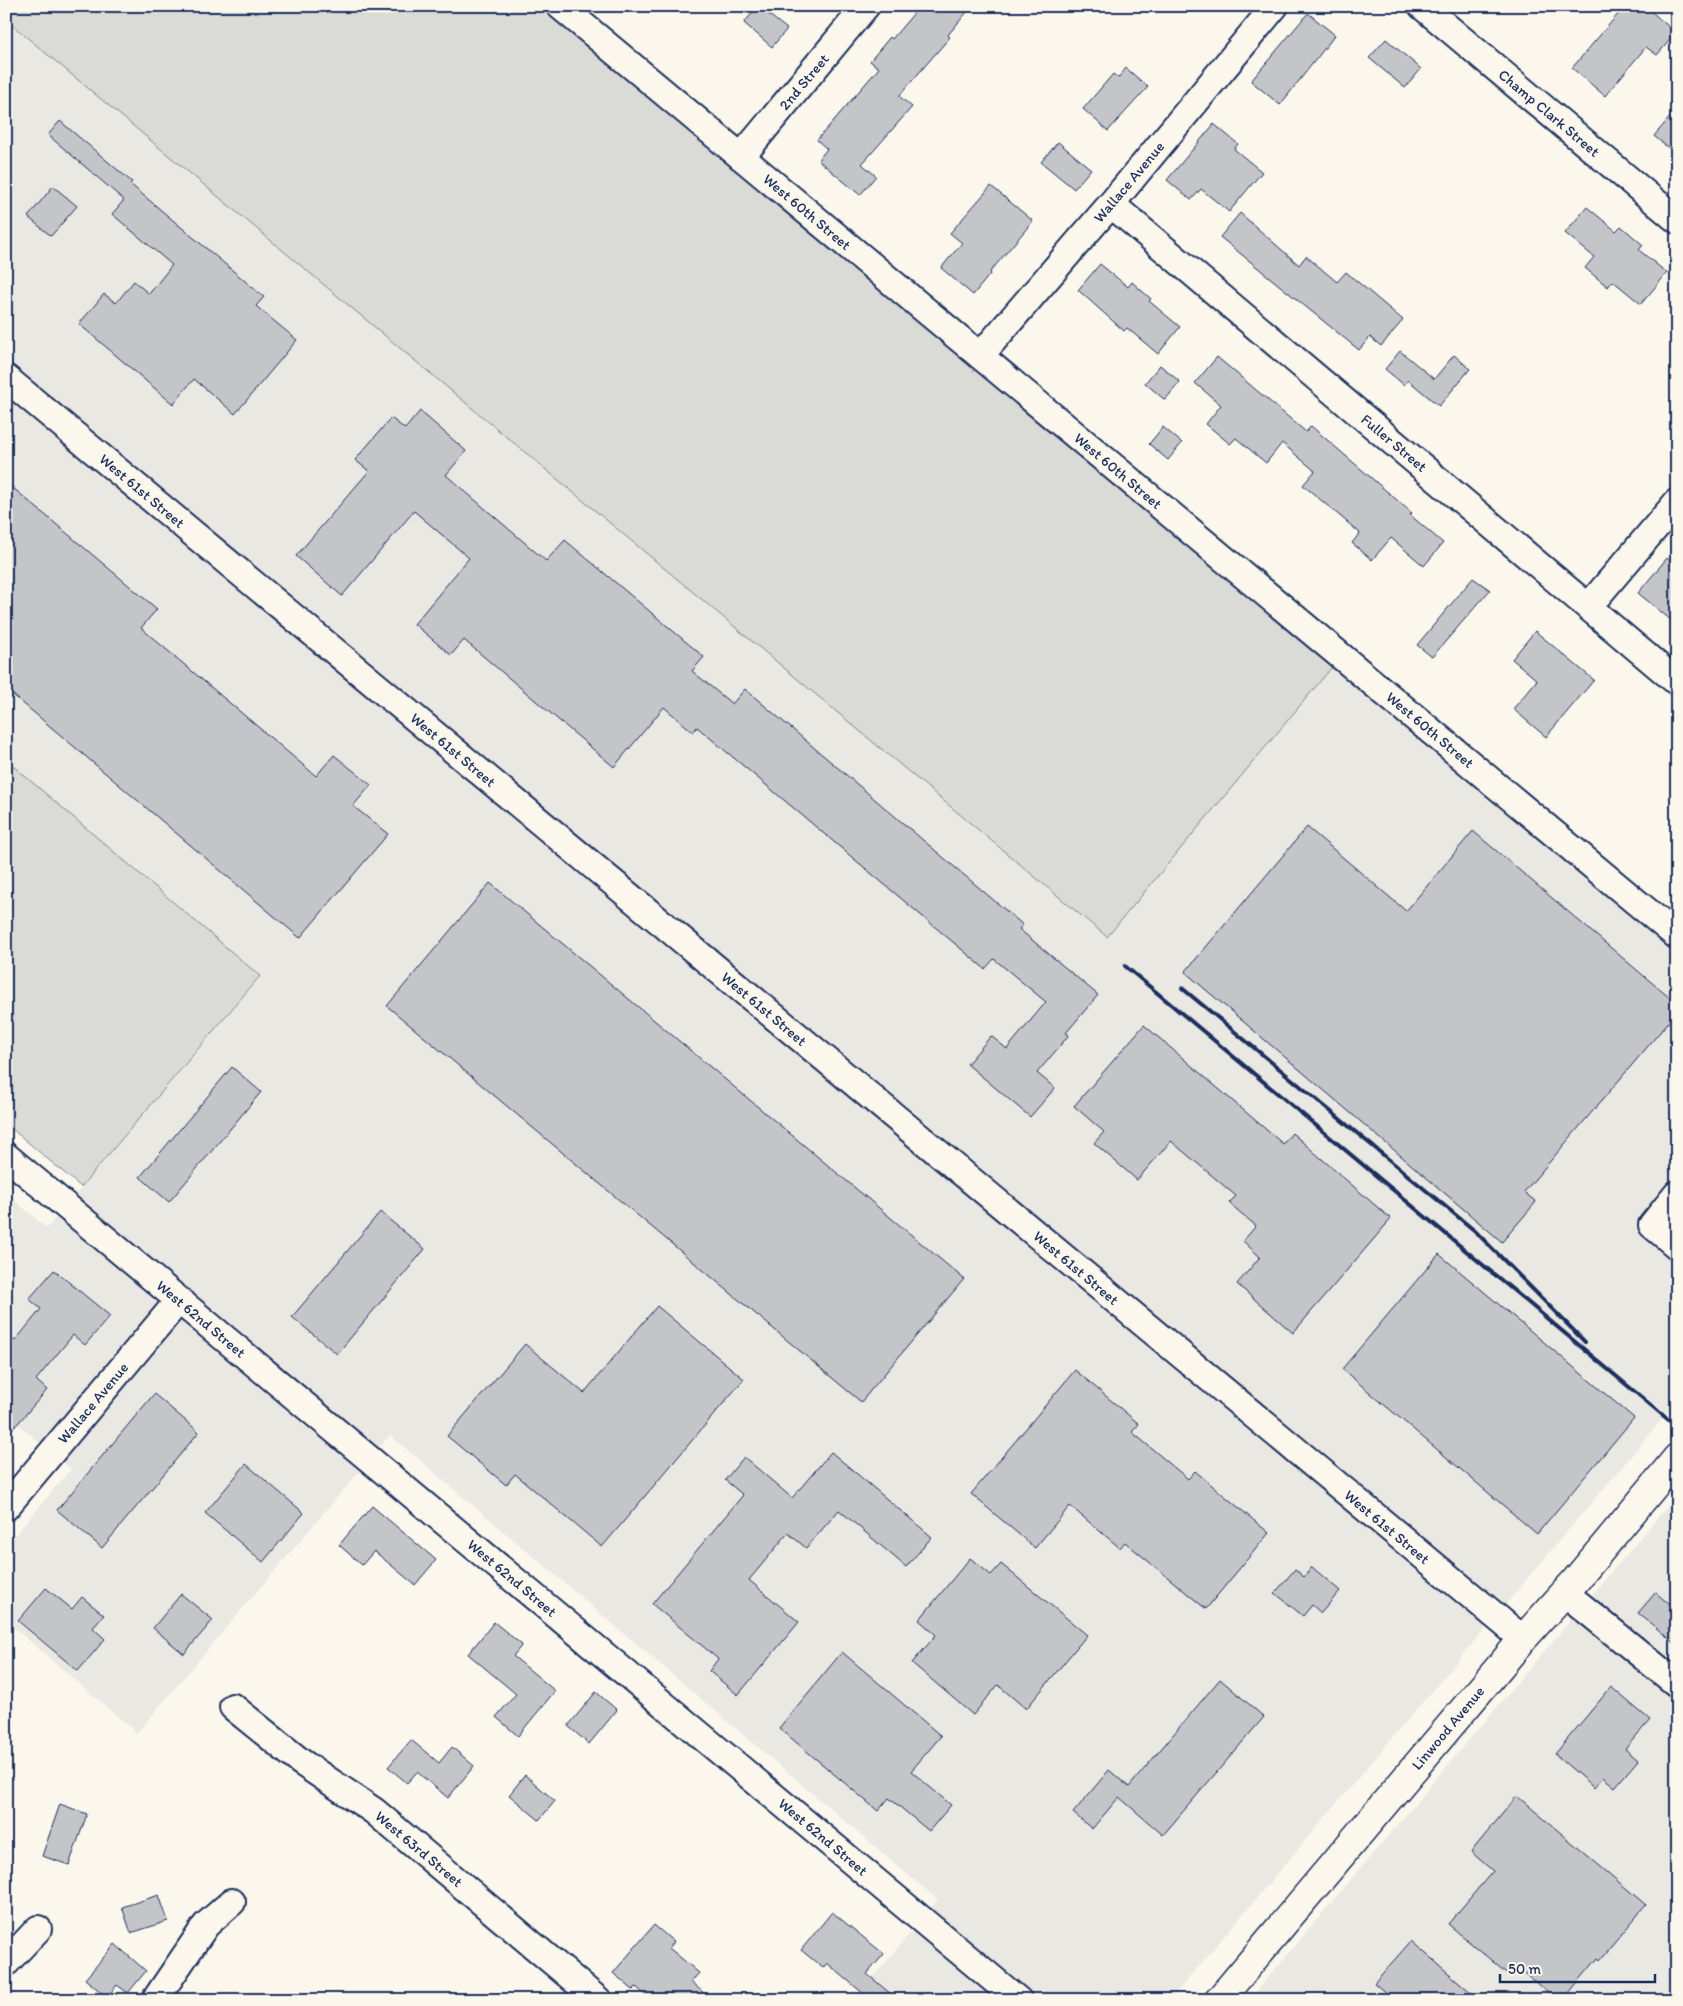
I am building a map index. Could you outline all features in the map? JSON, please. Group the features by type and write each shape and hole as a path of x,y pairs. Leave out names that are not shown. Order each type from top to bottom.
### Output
{"main road":[{"name":"Linwood Avenue","path":"1219,2000 1523,1639 1565,1593 1677,1458"}],"street":[{"name":"West 60th Street","path":"560,6 1677,936"},
{"name":"2nd Street","path":"741,157 866,6"},
{"name":"Wallace Avenue","path":"980,356 1111,204 1275,6"},
{"name":"Champ Clark Street","path":"1422,6 1677,220"},
{"name":"Fuller Street","path":"1111,204 1677,682"},
{"name":"West 61st Street","path":"6,378 1523,1639"},
{"path":"1588,607 1677,502"},
{"name":"West 62nd Street","path":"6,1156 1018,2000"},
{"path":"1677,1194 1652,1225 1677,1246"},
{"name":"Wallace Avenue","path":"6,1507 179,1300"},
{"path":"1565,1593 1677,1684"},
{"name":"West 63rd Street","path":"234,1706 301,1762 374,1811 598,2000"},
{"path":"155,2000 206,1925 232,1902"},
{"path":"6,1963 38,1930"}],"shaded area":[{"path":"6,6 541,6 1333,666 1107,937 6,20"},
{"path":"6,20 1107,937 1333,666 1677,952 1677,1402 1170,2000 854,2000 938,1900 390,1435 137,1733 6,1621 6,1546 71,1469 6,1414 6,1193 47,1228 260,977 6,760"},
{"path":"6,760 260,976 81,1187 6,1124"},
{"path":"1677,1495 1677,2000 1249,2000 1641,1537"}],"building":[{"path":"758,6 787,29 772,47 744,23"},
{"path":"920,6 972,6 948,35 950,37 899,96 912,107 862,164 876,176 860,195 818,160 827,149 817,140 879,68 870,61"},
{"path":"1625,6 1645,6 1676,33 1657,55 1646,47 1605,96 1572,68"},
{"path":"1308,13 1335,35 1280,105 1251,81"},
{"path":"1386,39 1421,69 1405,88 1369,58"},
{"path":"1126,68 1148,87 1108,131 1083,109 1113,74 1118,78"},
{"path":"1677,109 1677,155 1654,136"},
{"path":"60,121 132,182 130,184 264,297 256,306 297,340 235,414 194,379 173,404 79,324 104,294 116,303 134,281 149,294 172,265 112,214 124,200 48,135"},
{"path":"1214,124 1238,144 1234,149 1262,172 1229,212 1201,189 1191,200 1167,180"},
{"path":"1058,142 1091,169 1074,189 1041,162"},
{"path":"53,186 77,206 51,236 28,217"},
{"path":"991,186 1033,221 973,295 941,268 962,243 950,233"},
{"path":"1587,207 1616,231 1621,226 1643,245 1639,250 1667,273 1641,304 1613,281 1608,287 1585,268 1594,257 1565,233"},
{"path":"1240,213 1299,265 1306,256 1337,282 1346,272 1403,320 1381,346 1370,337 1359,350 1220,237"},
{"path":"1100,264 1128,287 1132,282 1151,299 1149,301 1180,327 1158,354 1127,328 1124,331 1078,290"},
{"path":"1400,351 1434,379 1454,355 1470,369 1439,406 1408,380 1404,385 1385,369"},
{"path":"1217,357 1306,432 1311,426 1412,513 1410,515 1443,543 1424,566 1391,538 1372,560 1352,543 1360,533 1303,485 1315,471 1282,443 1266,463 1236,438 1230,444 1206,424 1221,405 1195,383"},
{"path":"1160,365 1180,382 1165,400 1145,383"},
{"path":"420,411 466,451 446,475 546,561 565,540 704,657 692,671 732,704 745,689 1023,925 1019,929 1098,995 1066,1033 1069,1035 1037,1073 1055,1088 1030,1117 967,1064 991,1036 1007,1049 1046,1002 994,959 985,969 697,727 693,732 664,707 614,767 464,640 451,655 414,624 469,558 414,511 342,596 296,556 369,471 355,460 391,418 405,429"},
{"path":"1163,427 1182,443 1168,460 1149,444"},
{"path":"6,482 157,609 141,628 316,776 334,755 371,785 353,806 388,834 300,938 6,689"},
{"path":"1667,558 1677,566 1677,625 1638,593"},
{"path":"1473,578 1490,590 1432,657 1417,645"},
{"path":"1535,631 1594,680 1546,737 1513,709 1537,680 1512,659"},
{"path":"1307,827 1406,911 1473,831 1677,1004 1677,1012 1524,1192 1536,1202 1502,1242 1185,972"},
{"path":"490,883 964,1279 861,1402 387,1006"},
{"path":"1144,1025 1283,1144 1292,1133 1391,1219 1293,1333 1237,1284 1260,1257 1243,1241 1256,1226 1229,1203 1236,1196 1171,1141 1137,1180 1094,1143 1104,1132 1074,1106"},
{"path":"232,1067 261,1092 169,1202 140,1177"},
{"path":"380,1212 425,1249 337,1354 292,1317"},
{"path":"1439,1254 1634,1418 1537,1534 1342,1369"},
{"path":"54,1270 110,1316 85,1345 73,1335 36,1380 47,1390 6,1437 6,1334 15,1341 41,1309 29,1299"},
{"path":"657,1306 744,1379 602,1547 515,1474 506,1485 447,1436 525,1344 584,1393"},
{"path":"1075,1370 1139,1424 1132,1432 1188,1479 1195,1471 1269,1533 1206,1609 1125,1542 1120,1548 1070,1506 1035,1548 971,1494"},
{"path":"154,1394 199,1432 102,1548 57,1510"},
{"path":"831,1452 932,1537 906,1567 839,1510 806,1548 788,1533 749,1580 799,1622 738,1695 709,1671 718,1659 652,1604 743,1495 725,1480 744,1457 792,1498"},
{"path":"246,1464 304,1513 263,1562 205,1513"},
{"path":"372,1506 436,1560 415,1585 374,1551 362,1565 339,1545"},
{"path":"970,1558 991,1575 1001,1564 1087,1635 1026,1709 998,1685 973,1715 912,1663 936,1635 919,1620"},
{"path":"1312,1567 1340,1591 1321,1613 1312,1605 1303,1616 1275,1593 1295,1569 1304,1577"},
{"path":"46,1588 72,1609 82,1597 104,1615 93,1628 105,1639 78,1671 18,1621"},
{"path":"1656,1592 1677,1610 1677,1645 1638,1613"},
{"path":"181,1594 213,1620 184,1654 153,1628"},
{"path":"494,1622 522,1645 513,1656 555,1691 518,1736 496,1717 516,1694 468,1654"},
{"path":"842,1652 941,1736 911,1771 951,1805 929,1831 889,1798 878,1811 779,1728"},
{"path":"1220,1679 1264,1717 1163,1835 1119,1797 1092,1829 1073,1813 1109,1770 1129,1787"},
{"path":"1611,1687 1650,1720 1625,1749 1638,1760 1615,1787 1603,1777 1594,1788 1555,1754"},
{"path":"596,1692 617,1710 589,1744 568,1726"},
{"path":"411,1740 439,1763 452,1747 474,1766 448,1798 417,1772 407,1783 388,1767"},
{"path":"525,1775 555,1801 539,1820 509,1795"},
{"path":"1517,1796 1646,1905 1600,1960 1598,1958 1563,2000 1556,2000 1519,1968 1511,1977 1448,1924 1493,1871 1471,1852"},
{"path":"60,1804 87,1814 69,1865 42,1856"},
{"path":"159,1895 168,1921 131,1933 122,1907"},
{"path":"832,1912 884,1954 867,1974 898,2000 871,2000 827,1963 823,1968 801,1950"},
{"path":"654,1925 674,1942 669,1948 699,1973 691,1982 712,2000 651,2000 636,1987 633,1990 613,1973"},
{"path":"1411,1941 1480,2000 1394,2000 1374,1983"},
{"path":"115,1944 146,1971 128,1993 117,1985 107,1997 85,1979"}],"railway":[{"path":"1125,966 1677,1427"},
{"path":"1182,988 1475,1231 1585,1342"}]}
